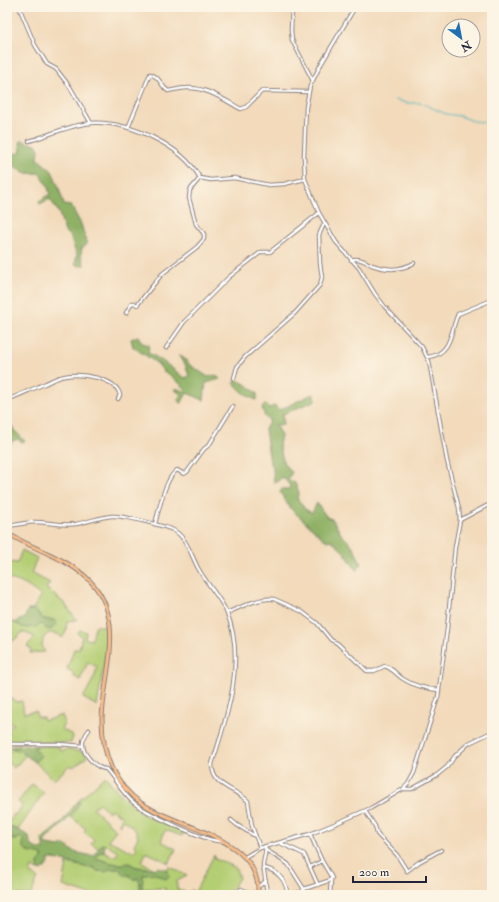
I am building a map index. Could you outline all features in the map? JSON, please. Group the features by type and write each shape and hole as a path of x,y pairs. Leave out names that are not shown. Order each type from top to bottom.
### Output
{"main road":[{"path":"7,533 75,568 87,578 101,597 109,618 111,635 111,651 102,724 104,742 111,766 123,787 145,805 157,812 236,848 256,874 258,894"}],"street":[{"path":"19,7 34,45 47,64 56,69 70,87 91,123"},
{"path":"292,7 290,30 292,40 313,80"},
{"path":"245,858 265,846 310,834 365,811 396,794 408,784 414,773 439,690 448,622 455,547 460,520 459,508 447,461 432,371 428,357 422,347 375,294 359,268 336,242 319,214 305,179 304,156 306,107 309,92 320,66 355,7"},
{"path":"128,128 150,74 160,80 164,88 168,91 177,88 189,87 200,89 207,91 241,109 246,107 262,91 309,92"},
{"path":"29,141 63,129 91,123 128,128 157,139 167,145 196,170 200,178"},
{"path":"200,178 211,180 234,178 269,185 284,184 305,179"},
{"path":"126,313 132,303 138,304 162,274 204,239 204,234 196,224 189,198 190,190 200,178"},
{"path":"166,348 184,322 233,273 261,252 270,252 319,214"},
{"path":"234,378 237,367 245,357 295,313 320,285 322,276 319,258 319,235 324,224"},
{"path":"351,260 358,259 379,266 396,269 401,269 414,263"},
{"path":"428,357 436,355 446,348 458,314 492,300"},
{"path":"7,400 64,376 79,375 100,378 108,381 118,390 120,395 118,399"},
{"path":"155,524 163,495 175,471 179,470 184,474 187,472 204,449 209,445 233,406"},
{"path":"460,520 492,503"},
{"path":"7,526 34,522 76,524 113,516 155,524 181,535 203,577 227,613 235,641 236,664 226,716 212,764 212,770 215,779 248,801 255,837 260,848"},
{"path":"227,613 258,601 270,598 274,599 289,605 313,621 331,640 338,644 367,671 374,671 385,666 389,667 404,680 439,690"},
{"path":"89,730 83,741 83,746 87,754 97,765 106,769 121,790 134,803 151,815 213,841 223,841"},
{"path":"403,789 412,789 437,775 447,767 455,756 469,743 492,732"},
{"path":"7,744 59,744 83,746"},
{"path":"106,769 111,766"},
{"path":"365,811 375,826 377,834 396,855 406,871 441,850"},
{"path":"231,820 255,837"},
{"path":"310,834 322,861 332,878 330,880 330,895"},
{"path":"279,842 304,854 318,885"},
{"path":"265,846 266,850 263,865 266,881 266,895"},
{"path":"266,850 281,858 289,865 304,889"},
{"path":"310,867 322,861"},
{"path":"264,868 272,871 280,877 287,894 301,894 304,889 330,880"},
{"path":"258,886 266,881"},
{"path":"237,895 241,890 258,894"}],"green space":[{"path":"22,140 28,143 36,144 39,149 38,159 52,171 64,205 71,206 81,224 87,244 82,248 81,254 84,265 79,266 75,264 77,255 70,236 65,232 59,213 50,199 40,204 38,202 50,194 47,185 39,173 21,171 7,159 7,150 15,154 21,152 20,142"},
{"path":"138,336 142,343 149,345 148,353 162,361 185,378 189,376 185,364 179,355 190,365 208,377 216,375 220,379 206,383 204,400 187,393 181,404 177,400 182,395 175,390 175,388 184,391 186,389 170,375 164,372 158,364 133,347 131,339"},
{"path":"237,380 247,385 257,393 257,400 253,399 239,389 234,383"},
{"path":"313,394 317,400 283,414 283,425 275,425 281,435 279,445 284,464 292,472 288,479 295,483 299,492 297,498 305,509 312,513 317,503 326,516 333,520 341,534 352,545 361,563 357,571 344,552 331,540 328,541 324,539 290,508 280,492 282,489 289,489 290,486 284,478 274,482 265,429 270,421 265,417 262,407 265,404 269,408 275,406 279,410"},
{"path":"7,417 14,430 25,441 22,442 17,439 11,442 7,449"},
{"path":"22,550 37,558 31,573 50,583 46,588 65,604 77,619 67,621 66,632 62,638 58,634 48,633 43,639 42,648 45,652 30,653 31,649 27,646 35,637 23,632 13,641 7,639 7,621 16,623 17,625 41,624 54,620 43,619 35,610 32,610 41,596 21,583 7,579 7,562 17,563"},
{"path":"28,610 35,610 43,619 54,620 57,624 51,630 46,629 41,624 31,628 18,625 16,622 24,619"},
{"path":"95,626 105,626 107,647 97,706 83,698 94,678 97,667 88,662 80,680 73,676 74,673 67,669 74,649 79,649 82,636 77,633 80,630 86,632 85,639 92,640"},
{"path":"11,698 16,702 22,701 24,713 36,711 37,717 43,717 44,721 62,715 65,723 61,729 71,734 73,737 71,743 7,743 7,735 9,734 7,728 14,725 13,723 7,724 7,707"},
{"path":"25,745 38,746 34,749 41,756 35,762 17,749 7,748"},
{"path":"38,746 58,746 61,751 68,749 84,752 87,757 73,767 70,765 54,780 35,762 41,756 34,749"},
{"path":"12,749 17,749 26,755 14,768 7,762 7,755"},
{"path":"105,776 123,797 144,815 184,833 182,836 165,830 161,841 176,849 169,863 146,852 142,862 155,869 136,867 129,863 117,864 108,862 96,858 99,853 104,851 112,856 116,856 118,852 105,844 102,844 99,849 91,843 94,840 84,832 86,829 70,816 80,802 78,801","holes":["99,803 109,812 111,809 122,817 119,824 120,825 125,820 136,832 138,837 134,845 137,848 133,852 108,840 116,830 93,808"]},
{"path":"32,784 44,792 18,830 11,827 7,829 7,819 10,821 14,814 17,814 22,805 18,802"},
{"path":"78,801 80,802 73,814 44,842 47,845 59,847 65,845 74,852 93,856 102,844 105,844 104,851 99,853 96,858 117,864 129,863 136,867 155,869 158,867 168,870 169,877 165,879 160,875 143,875 142,889 139,891 140,884 138,878 133,879 129,875 124,875 120,869 110,869 106,872 97,871 94,867 90,868 49,859 49,863 42,871 39,870 38,863 42,859 42,855 28,852 23,847 23,840 20,837 16,840 7,838 7,829 15,829 29,836 33,847 45,849 42,839 60,824"},
{"path":"20,837 42,855 42,859 38,863 39,870 32,868 30,874 38,878 31,895 7,895 7,838 16,840"},
{"path":"214,855 216,860 222,861 236,868 239,878 228,895 165,895 165,888 142,889 143,875 149,872 162,876 168,870 167,869 169,866 187,876 177,881 177,889 187,893 192,890 194,894"},
{"path":"67,863 90,868 120,869 135,880 138,878 140,884 139,895 91,895 63,886"}],"waterway":[{"path":"395,100 407,103 421,103 446,114 460,116 473,121 484,122 492,128"}]}
